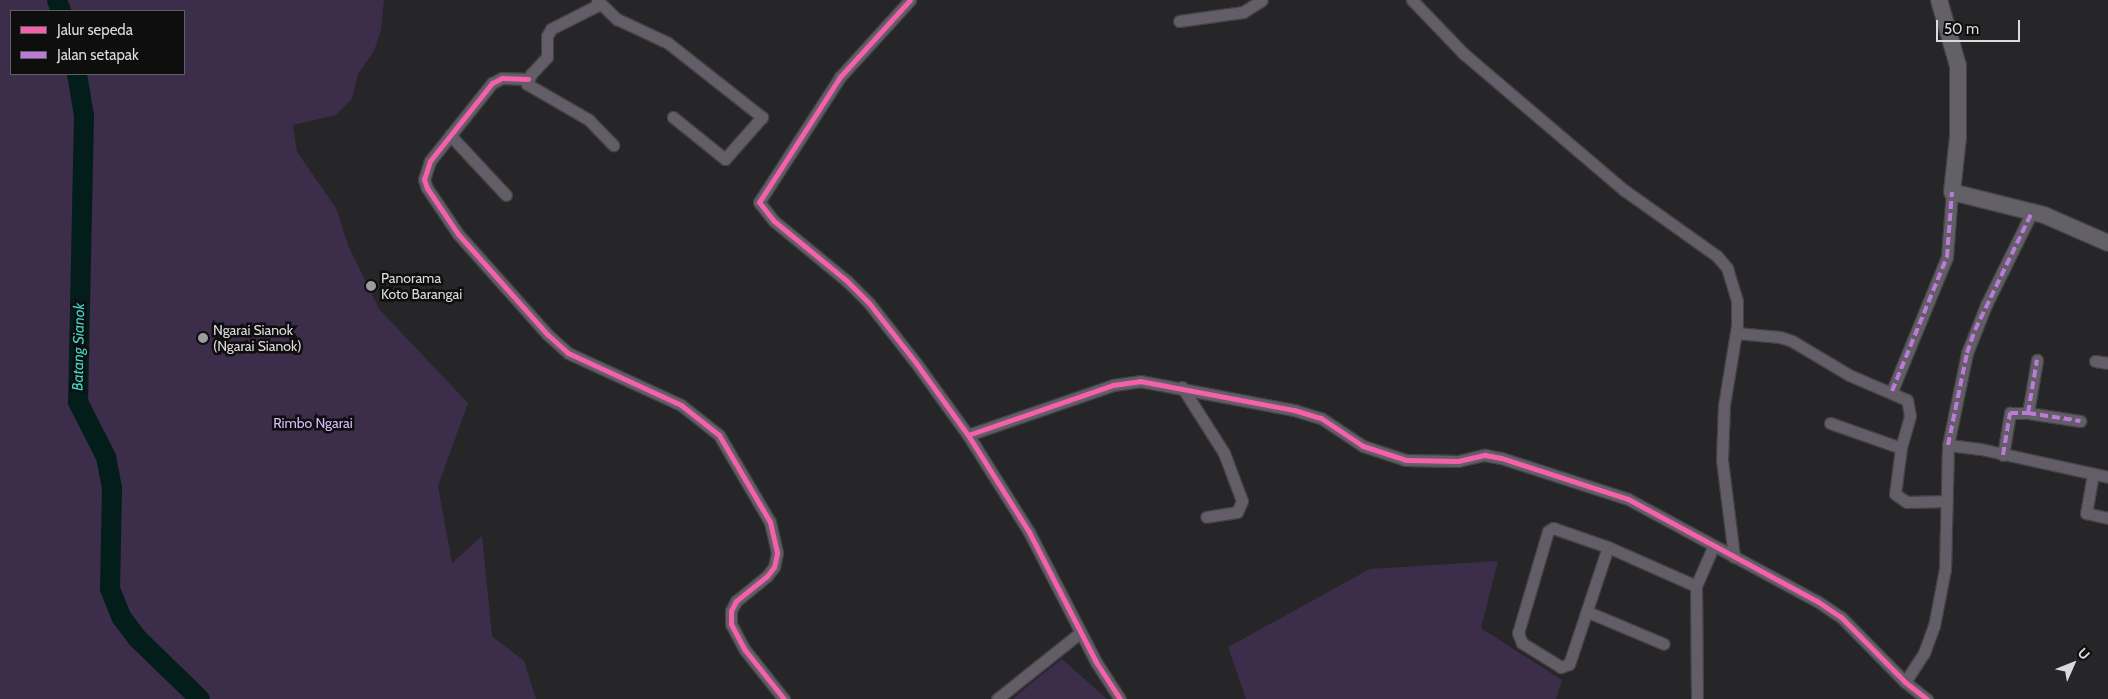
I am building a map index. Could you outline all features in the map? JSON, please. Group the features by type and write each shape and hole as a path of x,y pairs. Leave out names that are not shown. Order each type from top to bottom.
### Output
{"street":[{"path":"910,0 840,77 759,202 774,221 847,281 869,303 968,435 1029,532 1081,632 1120,699"},
{"path":"1180,21 1252,10 1262,0"},
{"path":"1412,0 1464,54 1624,190 1717,256 1727,268 1737,301 1736,332 1722,435 1734,557"},
{"path":"1892,391 1948,257 1958,137 1958,66 1939,0"},
{"path":"613,145 588,120 531,89 527,84 528,79 546,57 547,36 551,28 598,2 617,19 668,43 762,117 725,159 673,117"},
{"path":"528,79 502,78 492,83 430,161 424,179 458,234 547,334 568,353 681,405 719,436 770,522 777,553 774,567 767,576 736,601 731,611 730,624 745,650 784,699"},
{"path":"450,136 506,195"},
{"path":"1952,192 2032,212 2108,243"},
{"path":"1904,682 1924,653 1934,626 1945,569 1948,446 1975,330 2032,212"},
{"path":"1736,332 1786,339 1849,375 1892,391 1907,400 1910,408 1901,448 1895,494 1908,502 1948,502"},
{"path":"2028,413 2037,360"},
{"path":"2095,361 2108,363"},
{"path":"968,435 1113,385 1140,382 1182,387 1262,402 1321,418 1363,446 1406,460 1458,461 1485,456 1545,470 1628,499 1713,547 1817,601 1841,617 1904,682 1927,699"},
{"path":"1182,387 1224,453 1242,501 1237,512 1206,516"},
{"path":"2003,455 2010,413 2028,413 2080,421"},
{"path":"1830,424 1901,448"},
{"path":"1948,446 2003,455 2108,477"},
{"path":"2093,474 2086,513 2108,518"},
{"path":"1608,547 1588,612 1566,666 1561,667 1518,638 1548,531 1558,528 1608,547 1696,586"},
{"path":"1697,699 1696,586 1713,547"},
{"path":"1588,612 1664,644"},
{"path":"997,699 1081,632"}],"green space":[{"name":"Ngarai Sianok (Ngarai Sianok)","path":"0,0 384,0 381,30 374,51 358,74 352,99 336,115 293,125 297,152 336,208 348,245 379,309 468,403 438,486 452,563 482,536 492,636 524,661 536,699 0,699"},
{"path":"1498,561 1481,628 1562,680 1556,699 1246,699 1228,647 1370,569"},
{"path":"1062,659 1107,699 1013,699 1035,680"}],"waterway":[{"name":"Batang Sianok","path":"57,0 61,10"},
{"name":"Batang Sianok","path":"77,75 84,116 78,402 106,457 112,487 110,589 122,618 138,639 200,699"}],"marked path":[{"path":"1892,391 1947,257 1952,192"},
{"path":"1948,445 1967,353 1975,330 2032,212"},
{"path":"2003,455 2010,413 2028,413 2037,360"},
{"path":"2028,413 2080,421"}],"cycle path":[{"path":"910,0 840,77 759,202 774,221 847,281 869,303 916,363 968,435 1029,532 1096,662 1120,699"},
{"path":"528,79 502,78 492,83 430,161 424,179 427,188 458,234 547,334 568,353 681,405 719,435 770,522 777,553 774,567 767,576 736,601 731,611 731,624 745,650 784,699"},
{"path":"968,435 1113,385 1140,381 1294,410 1321,418 1363,446 1406,460 1458,461 1485,455 1501,458 1628,499 1817,601 1841,617 1905,682 1927,699"}],"place":[{"name":"Panorama Koto Barangai","path":"371,286"},
{"name":"Ngarai Sianok (Ngarai Sianok)","path":"203,338"}],"park label":[{"name":"Rimbo Ngarai","path":"313,423"}]}
